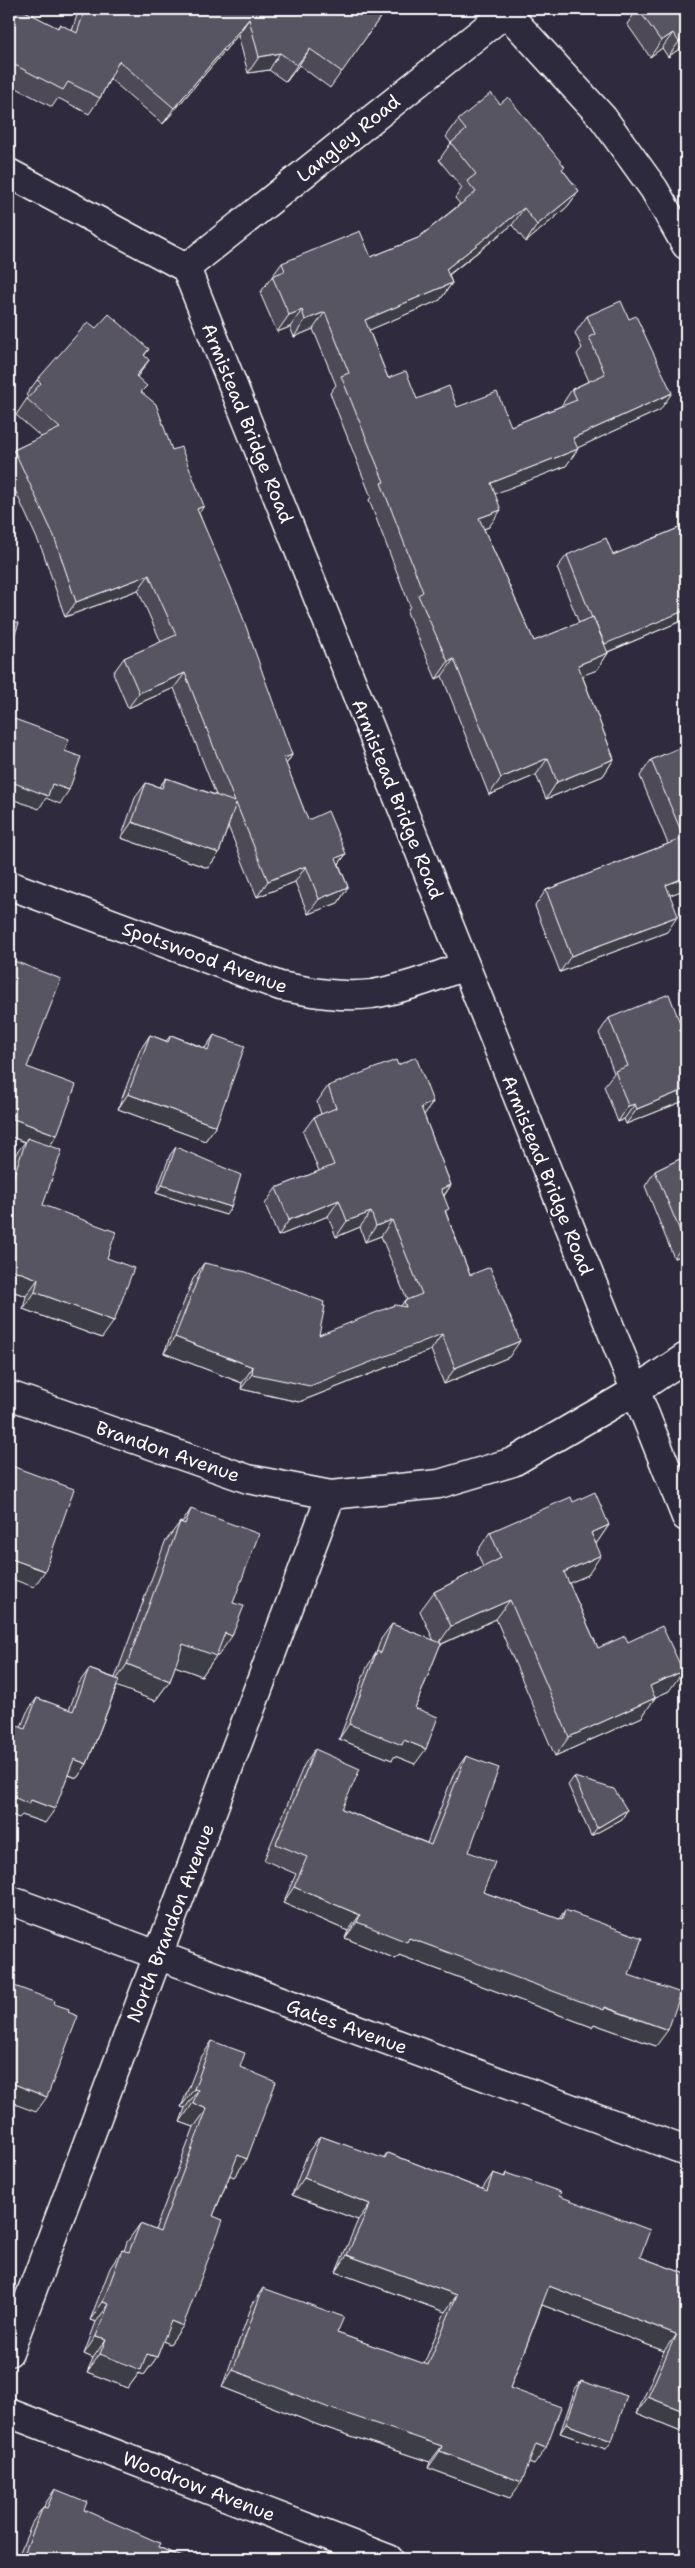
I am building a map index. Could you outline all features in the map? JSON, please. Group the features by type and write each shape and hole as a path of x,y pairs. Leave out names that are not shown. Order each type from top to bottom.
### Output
{"street":[{"path":"506,10 603,118 654,189 686,245"},
{"name":"Langley Road","path":"186,268 506,10"},
{"path":"9,173 186,268"},
{"name":"Armistead Bridge Road","path":"186,268 686,1517"},
{"name":"Spotswood Avenue","path":"9,886 280,986 320,994 372,994 443,974 464,966"},
{"name":"Brandon Avenue","path":"9,1395 248,1479 331,1495 440,1484 513,1462 635,1391 686,1357"},
{"name":"North Brandon Avenue","path":"9,2352 331,1495"},
{"name":"Gates Avenue","path":"9,1900 686,2151"},
{"name":"Woodrow Avenue","path":"9,2413 389,2559"}],"building":[{"path":"9,9 21,9 58,28 60,24 77,33 85,9 386,9 342,72 310,49 297,65 280,53 259,57 249,19 174,108 119,61 100,98 68,82 63,90 9,62"},
{"path":"638,9 686,9 686,37 679,42 673,33 661,41"},
{"path":"491,93 500,104 508,97 565,167 562,169 579,191 537,225 524,208 446,269 452,283 365,320 388,378 406,371 417,399 449,386 457,407 497,392 511,426 577,400 572,389 605,374 589,337 595,334 587,316 621,301 629,319 636,316 672,393 573,438 578,449 491,483 501,510 479,518 534,641 593,617 608,653 578,665 614,759 557,782 548,758 501,778 454,659 448,662 418,595 423,592 381,483 384,482 341,376 349,373 325,312 305,320 302,310 289,315 272,276 285,271 282,263 360,231 371,257 418,238 476,192 467,181 476,174 451,143 466,130 458,120"},
{"path":"109,314 149,349 144,355 149,360 136,376 147,386 141,392 156,404 172,450 181,447 204,506 197,509 238,604 292,755 284,758 308,820 328,811 346,854 336,858 348,887 319,899 306,866 268,881 236,803 219,853 132,822 146,783 162,788 166,778 235,802 185,673 139,693 124,658 176,635 149,575 76,602 54,536 14,450 60,428 27,399 41,383 37,380 88,322 96,328"},
{"path":"686,525 686,610 605,644 592,618 567,555 606,538 613,555"},
{"path":"9,619 19,623 9,650"},
{"path":"9,717 69,739 65,751 81,757 69,790 52,784 48,796 9,781"},
{"path":"686,745 686,877 666,885 678,916 571,956 546,890 684,838 651,760"},
{"path":"9,959 61,979 27,1067 76,1085 57,1135 11,1118 13,1115 9,1113"},
{"path":"669,994 686,1036 686,1089 637,1109 635,1104 628,1106 615,1071 628,1066 609,1018"},
{"path":"150,1035 168,1042 171,1035 208,1050 214,1035 245,1046 216,1126 128,1094"},
{"path":"416,1057 433,1102 421,1107 451,1185 441,1189 449,1209 445,1211 470,1275 490,1267 520,1341 455,1368 442,1334 310,1386 252,1374 253,1367 175,1337 204,1263 246,1272 324,1302 323,1306 325,1306 319,1335 395,1305 406,1307 404,1301 422,1294 392,1220 376,1226 371,1212 347,1221 339,1200 289,1220 276,1188 334,1165 314,1117 336,1108 328,1086 396,1060 398,1065"},
{"path":"27,1138 62,1150 43,1205 116,1232 107,1258 134,1268 114,1321 35,1292 38,1279 11,1269 12,1266 9,1265 9,1189"},
{"path":"176,1147 241,1175 231,1207 162,1185"},
{"path":"686,1156 686,1243 685,1243 655,1171"},
{"path":"9,1465 74,1489 45,1571 9,1558"},
{"path":"595,1492 609,1525 591,1533 601,1555 564,1572 598,1648 625,1636 628,1642 662,1626 683,1671 650,1686 655,1698 569,1737 510,1600 451,1626 434,1592 501,1558 490,1532 571,1497 573,1502"},
{"path":"191,1509 259,1534 233,1603 244,1606 232,1636 225,1633 216,1656 183,1644 170,1681 127,1664 180,1522 185,1524"},
{"path":"392,1624 441,1643 415,1708 438,1717 426,1749 404,1740 402,1745 349,1724 377,1651 381,1653"},
{"path":"89,1669 119,1680 87,1764 74,1759 55,1809 31,1800 29,1804 9,1795 9,1722 25,1729 37,1698 73,1711"},
{"path":"315,1749 360,1769 342,1809 431,1845 466,1756 499,1768 469,1852 495,1862 483,1892 562,1920 565,1910 642,1938 629,1975 681,1993 668,2030 605,2007 604,2010 409,1938 407,1942 357,1922 360,1915 294,1887 307,1857 276,1844"},
{"path":"574,1777 614,1789 627,1810 597,1828"},
{"path":"9,1984 55,2001 54,2004 69,2009 68,2012 78,2016 47,2097 9,2082"},
{"path":"212,2041 245,2053 240,2067 276,2082 247,2159 238,2155 213,2216 223,2220 183,2326 171,2321 157,2357 147,2354 141,2370 100,2354 106,2339 96,2336 109,2304 103,2302 122,2250 129,2252 140,2224 160,2232 207,2109 193,2103 198,2090 194,2089"},
{"path":"320,2136 385,2159 388,2153 487,2191 493,2173 505,2177 506,2173 561,2192 559,2196 650,2230 640,2257 686,2274 686,2412 648,2397 676,2334 549,2286 510,2388 561,2407 546,2448 536,2444 522,2482 440,2451 442,2446 329,2408 233,2370 263,2288 344,2317 337,2333 428,2365 457,2295 347,2255 370,2204 304,2178"},
{"path":"581,2381 627,2396 612,2441 566,2424"},
{"path":"55,2489 87,2502 84,2510 160,2543 158,2547 187,2559 22,2559 43,2507 47,2508"}]}
